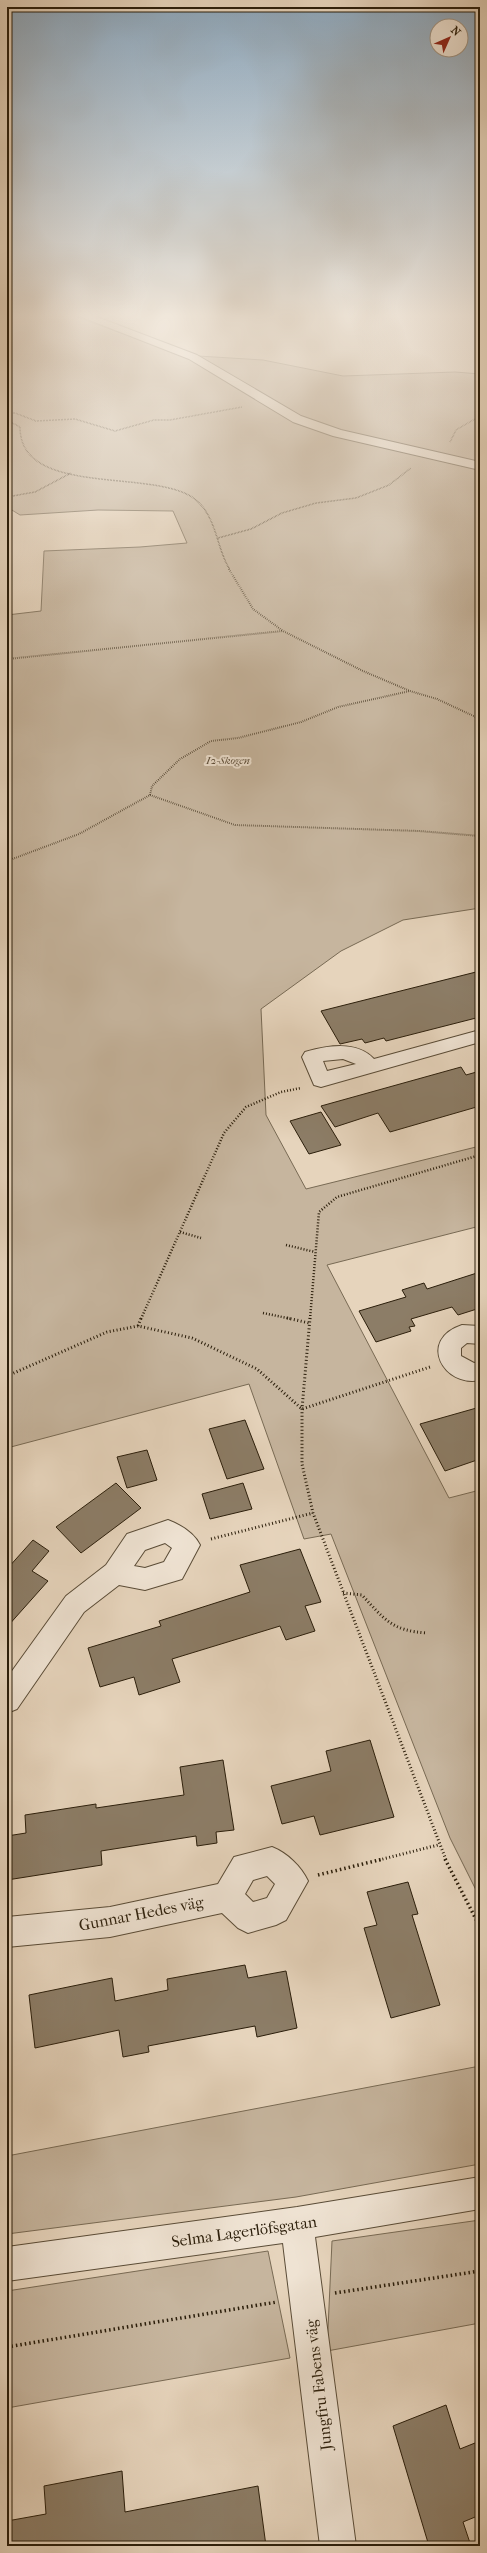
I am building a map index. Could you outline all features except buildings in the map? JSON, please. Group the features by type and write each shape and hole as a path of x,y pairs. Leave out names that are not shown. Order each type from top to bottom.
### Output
{"street":[{"path":"338,433 428,456 480,466"},
{"path":"321,1080 480,1036"},
{"path":"480,1335 462,1334 450,1344 450,1360 471,1373 480,1371"},
{"path":"7,1700 75,1604 115,1573 136,1542 168,1531 187,1545 173,1571 145,1579 115,1573"},
{"path":"272,1861 293,1881 276,1910 248,1918 226,1897 244,1867 272,1861"},
{"name":"Gunnar Hedes väg","path":"7,1932 110,1922 226,1897"},
{"name":"Selma Lagerlöfsgatan","path":"7,2264 297,2224 480,2193"},
{"name":"Jungfru Fabens väg","path":"297,2224 338,2546"}],"path":[{"path":"20,433 20,438 29,456 54,469 96,479 172,488 195,499 210,516 225,562 253,609 283,631 363,671 410,691 437,699 480,719"},
{"path":"218,538 251,529 282,513 316,503 356,498 389,485 428,456 449,444 454,433"},
{"path":"7,497 35,492 72,473"},
{"path":"7,659 283,631"},
{"path":"150,795 152,786 180,758 211,741 244,736 301,722 338,707 373,698 382,699 410,691"},
{"path":"7,861 79,834 150,795 235,825 419,831 480,836"},
{"path":"138,1326 224,1133 246,1107 281,1092 313,1085 321,1080"},
{"path":"480,1155 337,1197 319,1212 302,1409 302,1464 313,1513 438,1845 480,1927"},
{"path":"180,1232 201,1238"},
{"path":"286,1245 315,1252"},
{"path":"263,1313 309,1323"},
{"path":"7,1376 107,1332 138,1326 192,1338 257,1369 302,1409"},
{"path":"302,1409 450,1360"},
{"path":"187,1545 313,1513"},
{"path":"343,1593 362,1595 389,1624 405,1632 427,1633"},
{"path":"293,1881 438,1845"},
{"path":"7,2347 307,2297 480,2271"}],"green space":[{"name":"I2-Skogen","path":"7,433 325,433 480,470 480,908 403,920 341,951 261,1009 266,1115 306,1189 480,1146 480,1226 327,1265 449,1498 480,1490 480,1898 450,1838 331,1534 304,1539 249,1384 7,1448 7,615 41,611 44,551 140,547 187,543 173,511 98,510 20,515 7,507"},
{"path":"347,433 480,433 480,464"},
{"path":"480,2066 480,2164 296,2197 7,2234 7,2156"},
{"path":"480,2220 480,2323 327,2351 332,2241"},
{"path":"268,2251 290,2358 7,2408 7,2291"}]}
